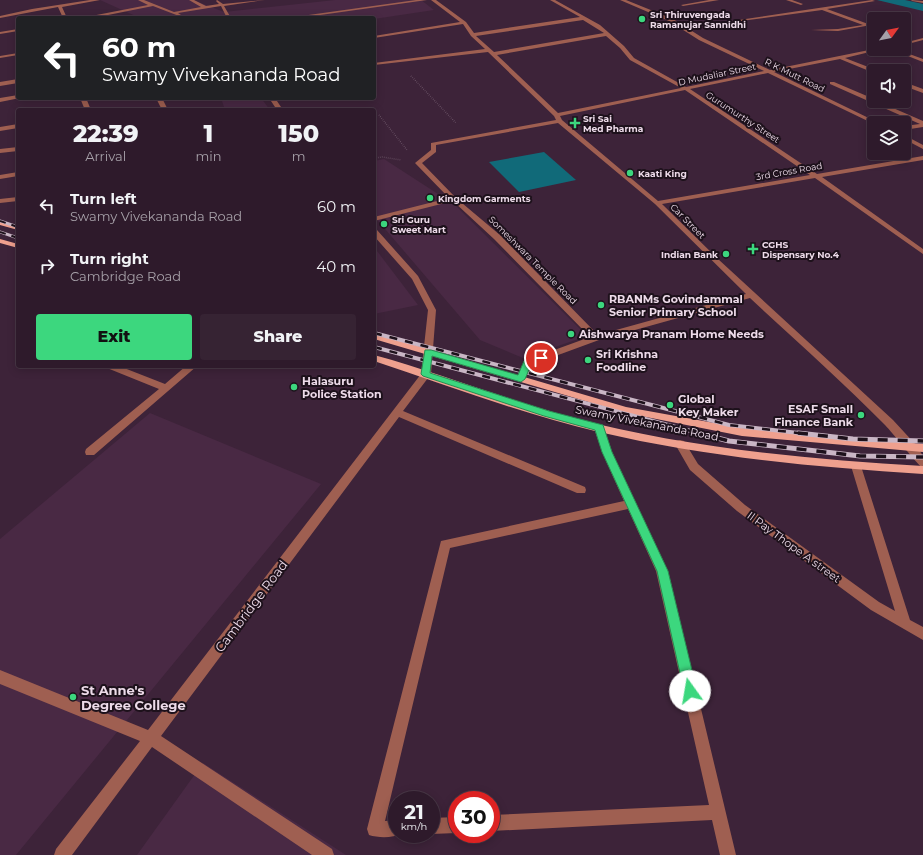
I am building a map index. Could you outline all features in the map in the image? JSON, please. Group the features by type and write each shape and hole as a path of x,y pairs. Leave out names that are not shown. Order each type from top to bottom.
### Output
{"main road":[{"path":"0,223 16,227"},
{"path":"0,240 16,245"},
{"name":"Swamy Vivekananda Road","path":"376,337 626,410 742,432 923,448"},
{"name":"Swamy Vivekananda Road","path":"376,359 547,414 599,428 680,444 767,457 856,466 923,470"}],"street":[{"path":"0,17 31,13 32,10 98,0"},
{"path":"140,0 181,16"},
{"path":"191,0 205,7"},
{"path":"216,0 222,5 228,16"},
{"path":"173,13 205,7 263,0"},
{"path":"305,16 425,0"},
{"name":"Car Street","path":"433,0 464,23 473,36 558,118 657,203 752,295 889,422 912,448 923,464"},
{"name":"Gurumurthy Street","path":"552,0 585,18 608,34 632,59 686,89 816,176 923,252"},
{"name":"R K Mutt Road","path":"622,0 671,20 701,39 867,119"},
{"path":"683,5 717,0"},
{"path":"788,0 801,4"},
{"path":"913,0 922,2"},
{"path":"91,1 95,6"},
{"path":"741,20 873,1"},
{"path":"99,10 104,16 153,5"},
{"path":"60,6 64,16"},
{"path":"823,9 867,24"},
{"path":"473,36 585,18"},
{"path":"376,37 464,23"},
{"path":"813,30 838,30 867,27"},
{"path":"0,33 16,30"},
{"path":"376,64 491,52 608,34"},
{"path":"911,42 923,39"},
{"name":"D Mudaliar Street","path":"558,118 686,89 867,52"},
{"path":"0,57 16,54"},
{"path":"910,56 923,61"},
{"path":"840,58 867,68"},
{"path":"0,84 16,81"},
{"path":"832,83 923,124"},
{"path":"911,87 923,92"},
{"path":"0,100 16,97"},
{"path":"418,163 434,151 433,144 470,138 558,118"},
{"path":"911,127 923,124"},
{"path":"0,129 16,126"},
{"path":"911,141 923,147"},
{"path":"0,151 16,149"},
{"name":"3rd Cross Road","path":"657,203 923,158"},
{"name":"Someshwara Temple Road","path":"418,163 454,199 497,237 596,338"},
{"path":"0,177 16,174"},
{"path":"0,201 16,199"},
{"path":"376,218 454,199"},
{"path":"376,234 415,278 432,310 426,374"},
{"path":"521,379 527,363 596,338 752,295"},
{"path":"115,368 166,388"},
{"path":"90,452 190,368"},
{"name":"Cambridge Road","path":"62,855 426,374"},
{"path":"397,412 582,490"},
{"path":"599,428 607,452 662,571 728,855"},
{"name":"Il Pay Thope A street","path":"680,444 694,467 741,508 869,602 923,634"},
{"path":"856,466 905,624"},
{"path":"388,828 375,829 445,544 632,504"},
{"path":"0,677 151,738 326,855"},
{"path":"500,823 718,812"}],"path":[{"path":"397,61 470,138"},
{"path":"379,115 418,163"},
{"path":"376,158 382,157 418,163"}],"shaded area":[{"path":"100,0 193,0 224,12 335,0 421,0 434,10 376,19 376,16 136,16"},
{"path":"222,100 262,100 268,108 224,108"},
{"path":"384,159 455,205 587,336 523,358 480,340 376,218 376,161"},
{"path":"376,250 418,305 376,314"},
{"name":"St Anne's Degree College","path":"150,413 321,484 16,855 0,855 0,539"},
{"path":"203,763 346,855 137,855"}],"water":[{"path":"877,0 905,0 923,4 923,11"},
{"path":"544,152 576,180 519,192 489,162"}],"railway":[{"path":"0,221 16,226"},
{"path":"0,232 16,237"},
{"path":"376,334 729,425 804,434"},
{"path":"376,348 702,434"},
{"path":"698,433 729,441 860,456 923,457"},
{"path":"798,433 804,434"},
{"path":"804,434 853,439 923,441"}],"place":[{"name":"Sri Thiruvengada Ramanujar Sannidhi","path":"642,19"},
{"name":"Sri Sai Med Pharma","path":"575,123"},
{"name":"Kaati King","path":"630,173"},
{"name":"Kingdom Garments","path":"430,198"},
{"name":"Sri Guru Sweet Mart","path":"384,224"},
{"name":"CGHS Dispensary No.4","path":"753,249"},
{"name":"Indian Bank","path":"726,254"},
{"name":"RBANMs Govindammal Senior Primary School","path":"601,305"},
{"name":"Aishwarya Pranam Home Needs","path":"571,334"},
{"name":"Sri Krishna Foodline","path":"588,360"},
{"name":"Halasuru Police Station","path":"294,387"},
{"name":"Global Key Maker","path":"670,405"},
{"name":"ESAF Small Finance Bank","path":"861,415"},
{"name":"St Anne's Degree College","path":"73,697"}],"route":[{"path":"541,358 527,363 521,379 428,352 426,374 547,414 599,428 607,452 662,571 690,691"}]}
